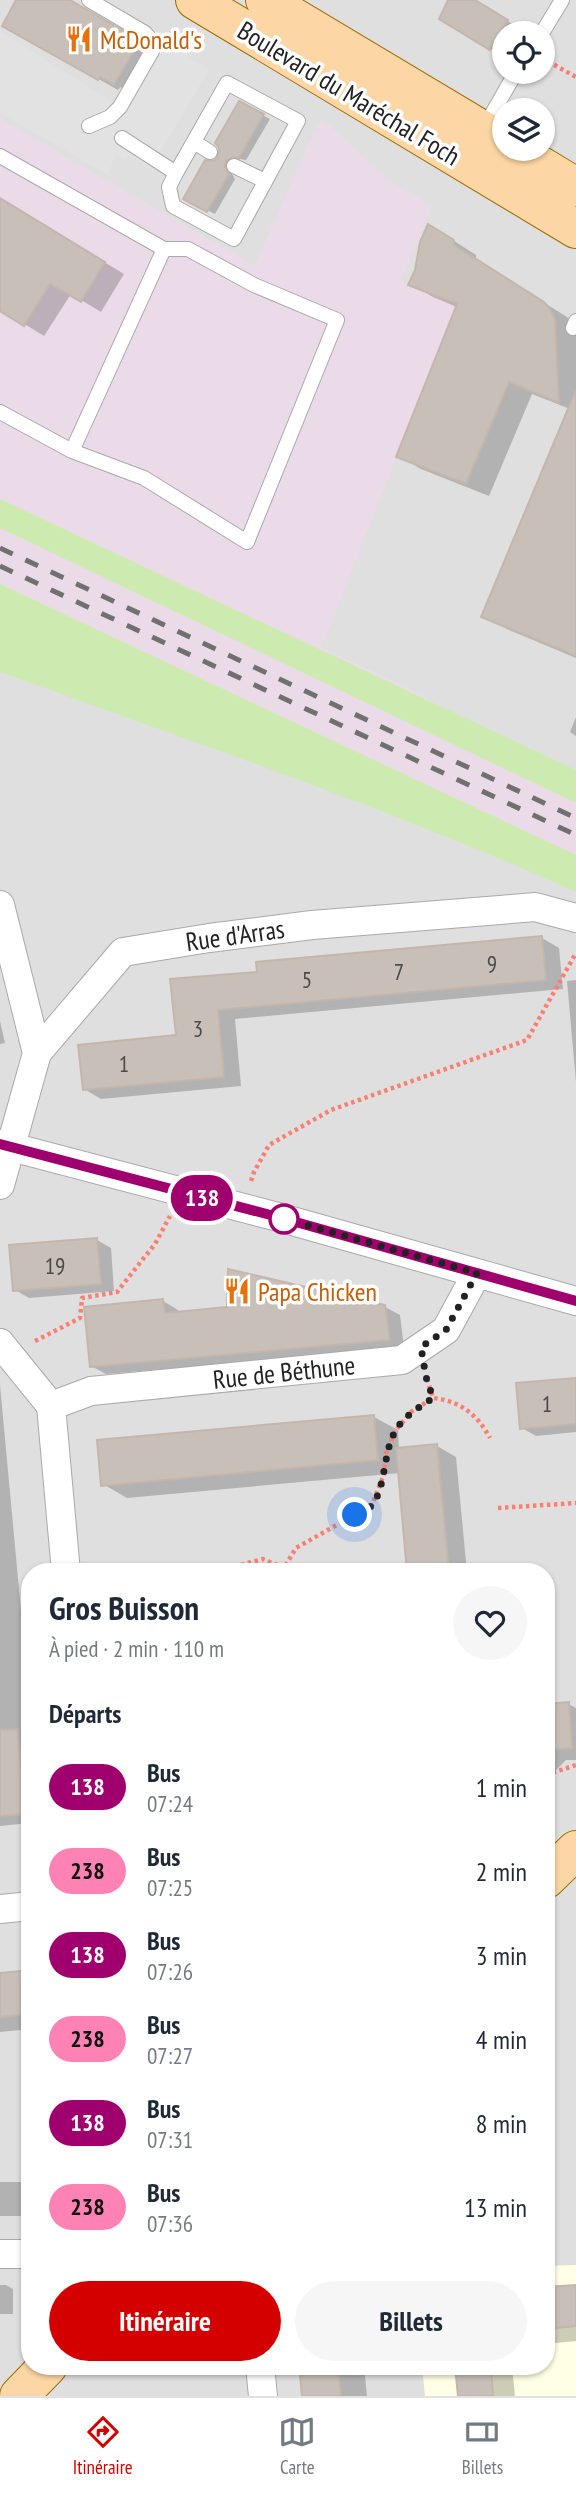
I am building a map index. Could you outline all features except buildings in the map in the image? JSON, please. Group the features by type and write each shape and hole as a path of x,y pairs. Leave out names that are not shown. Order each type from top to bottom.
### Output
{"main road":[{"name":"Boulevard du Maréchal Foch","path":"195,0 576,229"},
{"name":"Boulevard du Maréchal Foch","path":"265,0 492,136"},
{"name":"Boulevard du Maréchal Foch","path":"533,161 576,187"},
{"path":"555,1870 576,1850"},
{"path":"19,2396 39,2375"}],"street":[{"path":"0,905 37,1053"},
{"name":"Rue d'Arras","path":"0,1185 5,1146 37,1053 123,952 312,925 535,907 576,918"},
{"path":"5,1146 576,1301"},
{"name":"Rue de Béthune","path":"51,1406 91,1391 402,1360 446,1330 477,1273"},
{"path":"5,1349 51,1406 65,1563"},
{"path":"0,1909 21,1907"},
{"path":"0,2253 21,2254"},
{"path":"261,2375 263,2396"}],"lane":[{"path":"89,0 145,33 152,41 152,51 120,107 110,117 89,126"},
{"path":"549,21 562,0"},
{"path":"227,83 298,121 234,239 173,206 169,187 194,142 227,83"},
{"path":"122,138 176,173"},
{"path":"194,142 210,152"},
{"path":"0,156 164,249 188,248 254,285 337,320 247,542 144,478 72,452 0,412"},
{"path":"234,166 265,181"},
{"path":"72,452 164,249"}],"path":[{"path":"555,65 576,77"},
{"path":"244,1209 254,1172 270,1145 331,1110 527,1040 576,953"},
{"path":"5,1349 80,1318 82,1298 117,1292 155,1244 183,1194"},
{"path":"421,1347 433,1398"},
{"path":"288,1563 296,1548 372,1505 384,1474 386,1453 396,1430 411,1412 433,1398 453,1400 484,1426 490,1438"},
{"path":"498,1508 576,1503"},
{"path":"248,1563 263,1559 271,1563"},
{"path":"555,1772 576,1765"}],"shaded area":[{"path":"0,0 576,0 576,784 403,686 0,500"},
{"path":"0,31 125,110 170,37 198,46 190,58 209,70 150,169 129,155 126,160 115,155 108,175 0,113"},
{"path":"0,119 255,266 322,119 389,181 432,206 400,281 457,304 321,648 403,686 576,784 576,874 0,666"},
{"path":"0,666 576,874 576,2396 0,2396"},
{"path":"576,2265 576,2396 425,2396 423,2375 555,2375 555,2266"}],"green space":[{"path":"0,499 576,770 576,803 0,528"},
{"path":"0,584 576,855 576,892 362,804 0,672"}],"railway":[{"path":"0,548 576,818"},
{"path":"0,566 576,835"}],"bus line":[{"name":"138","path":"0,1144 278,1217 576,1301"}],"place":[{"name":"McDonald's","path":"79,39"},
{"name":"Papa Chicken","path":"237,1291"}],"route":[{"path":"284,1219 278,1217 477,1273 446,1330 421,1347 433,1398 411,1412 396,1430 386,1453 384,1474 372,1505 355,1515"}]}
